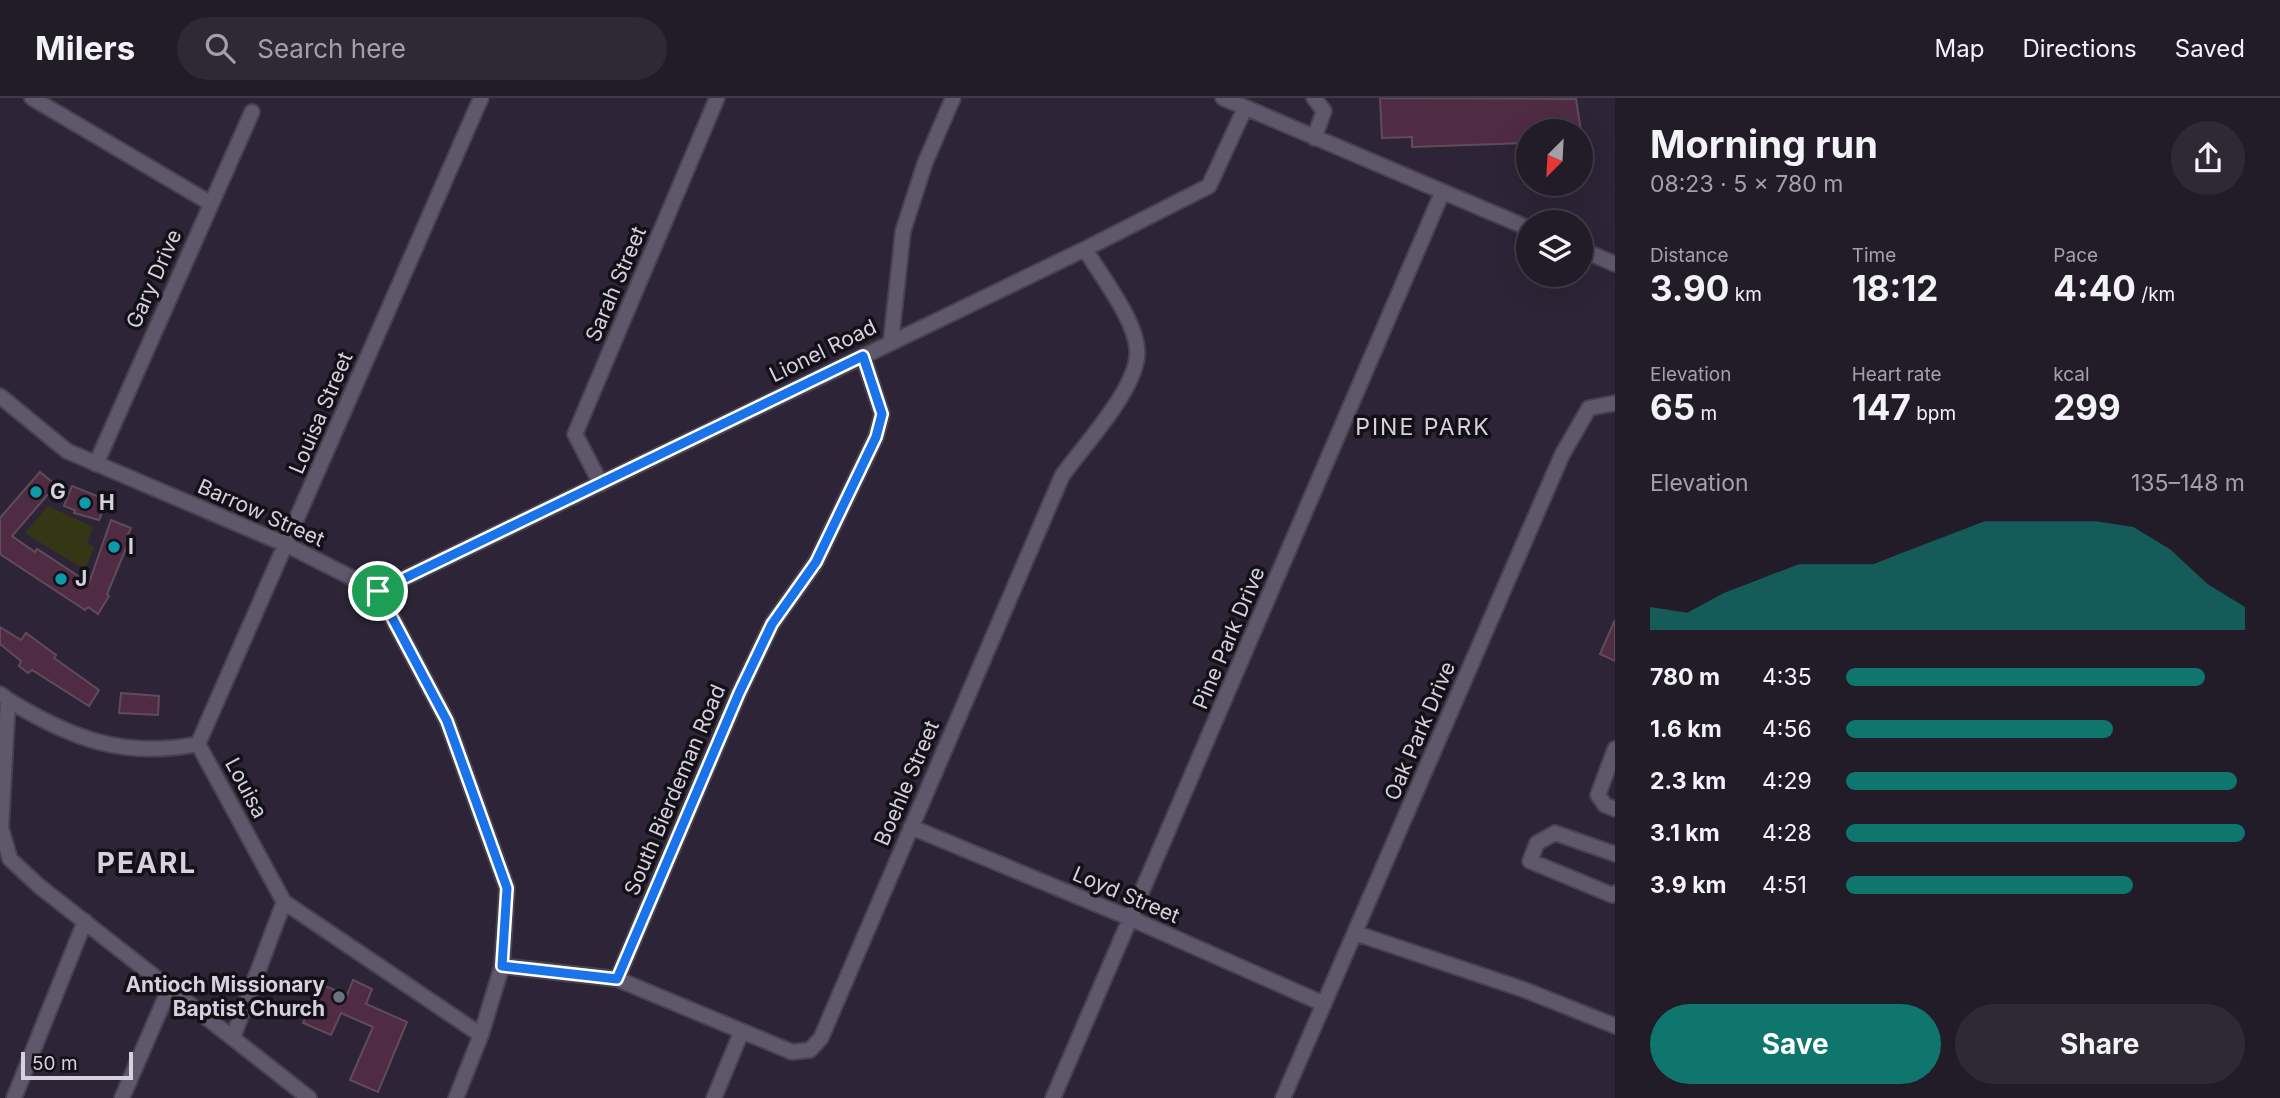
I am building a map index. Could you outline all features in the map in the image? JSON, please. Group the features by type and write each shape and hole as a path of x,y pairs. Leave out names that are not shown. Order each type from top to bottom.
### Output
{"street":[{"path":"32,98 211,203"},
{"name":"Louisa Street","path":"198,744 481,98"},
{"name":"Sarah Street","path":"601,484 575,435 717,98"},
{"path":"891,341 904,231 925,163 954,98"},
{"path":"1223,98 1516,223"},
{"path":"1314,98 1324,111 1314,138"},
{"name":"Lionel Road","path":"378,591 1085,249 1209,186 1245,108"},
{"name":"Gary Drive","path":"96,464 252,112"},
{"name":"Pine Park Drive","path":"1053,1098 1442,193"},
{"name":"Boehle Street","path":"502,966 617,979 792,1052 810,1049 821,1038 1062,476 1123,395 1133,374 1138,350 1131,327 1085,249"},
{"path":"1593,255 1615,264"},
{"name":"South Bierdeman Road","path":"617,979 739,693 772,624 816,562 876,437 882,414 863,356"},
{"name":"Barrow Street","path":"0,396 67,451 287,545 378,591"},
{"name":"Oak Park Drive","path":"1283,1098 1562,455 1589,408 1615,403"},
{"path":"378,591 447,721 507,888 502,966 481,1035 456,1098"},
{"path":"4,697 1,828 10,859 309,1098"},
{"name":"Louisa","path":"4,697 53,727 95,743 172,750 198,744 284,902"},
{"path":"1615,749 1611,769 1598,795 1605,805 1615,809"},
{"name":"Loyd Street","path":"911,827 1132,919 1324,1004"},
{"path":"1615,854 1555,833 1537,843 1530,861 1612,895 1615,893"},
{"path":"233,1037 284,902 481,1035"},
{"path":"14,1098 85,921"},
{"path":"1355,933 1525,990 1615,1026"},
{"path":"122,1098 170,987"},
{"path":"714,1098 741,1033"}],"shaded area":[{"path":"48,506 93,527 87,543 94,547 85,570 25,533"}],"building":[{"path":"1380,98 1576,99 1579,119 1516,119 1516,143 1412,147 1412,137 1382,138"},
{"path":"40,472 56,485 12,536 35,552 37,549 89,583 111,520 131,528 126,540 129,541 107,594 109,596 98,614 88,607 85,610 0,554 0,518"},
{"name":"H","path":"72,486 107,500 99,520 74,513 75,510 64,506"},
{"path":"1615,620 1615,661 1600,654"},
{"path":"0,627 21,640 26,633 56,655 54,658 99,690 89,706 32,670 28,673 19,666 21,661 0,644"},
{"path":"121,693 159,696 158,715 119,713"},
{"name":"Antioch Missionary Baptist Church","path":"353,980 372,989 366,1004 407,1022 378,1092 350,1080 373,1027 341,1013 331,1035 303,1023 320,984 347,995"}],"place":[{"name":"G","path":"36,492"},
{"name":"H","path":"85,503"},
{"name":"I","path":"114,547"},
{"name":"J","path":"61,579"},
{"name":"Antioch Missionary Baptist Church","path":"339,997"}],"district":[{"name":"PINE PARK","path":"1423,427"},
{"name":"PEARL","path":"147,863"}],"route":[{"path":"863,356 882,414 876,437 816,562 772,624 739,693 617,979 502,966 508,914 507,888 447,721 378,591 601,484 863,356"}]}
